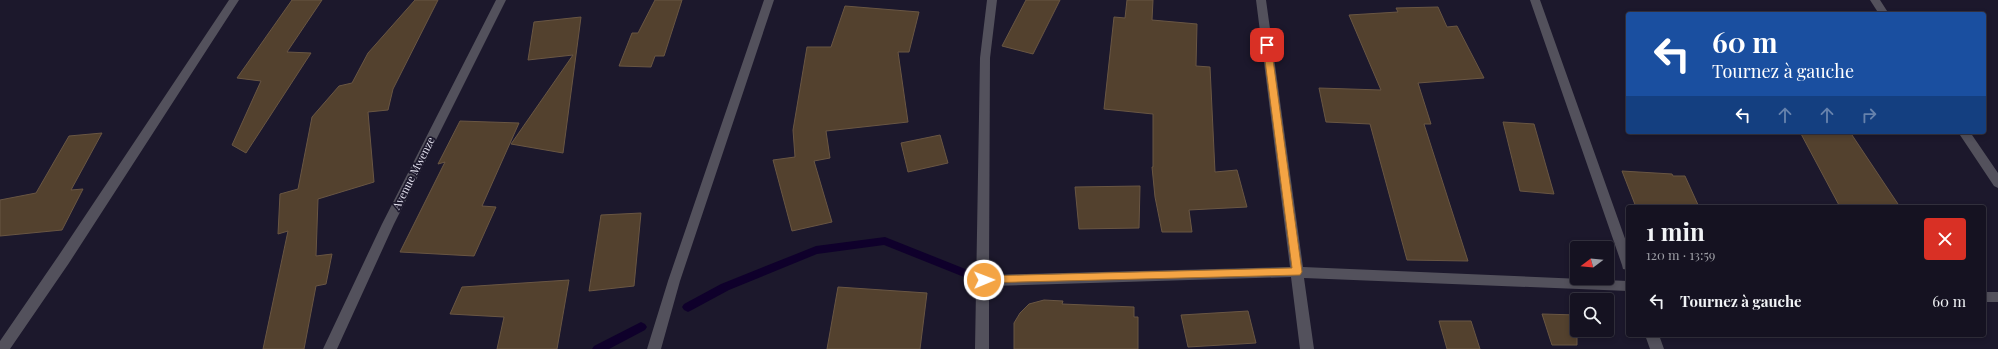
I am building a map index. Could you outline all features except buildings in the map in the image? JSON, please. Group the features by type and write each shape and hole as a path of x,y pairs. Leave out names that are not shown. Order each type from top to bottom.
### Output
{"street":[{"path":"2,349 68,253 234,0"},
{"name":"Avenue Mwenze","path":"330,349 388,224 501,0"},
{"path":"654,349 674,281 769,0"},
{"path":"982,349 984,280 985,58 992,0"},
{"path":"1261,0 1307,349"},
{"path":"1535,0 1626,259"},
{"path":"1875,0 1883,12"},
{"path":"1965,134 1998,183"},
{"path":"984,280 1297,272 1626,286"},
{"path":"1986,297 1998,297"},
{"path":"1653,337 1657,349"}],"waterway":[{"path":"688,307 725,287 816,250 885,241 984,281"},
{"path":"598,349 641,327"}],"route":[{"path":"984,280 1297,272 1267,45"}]}
